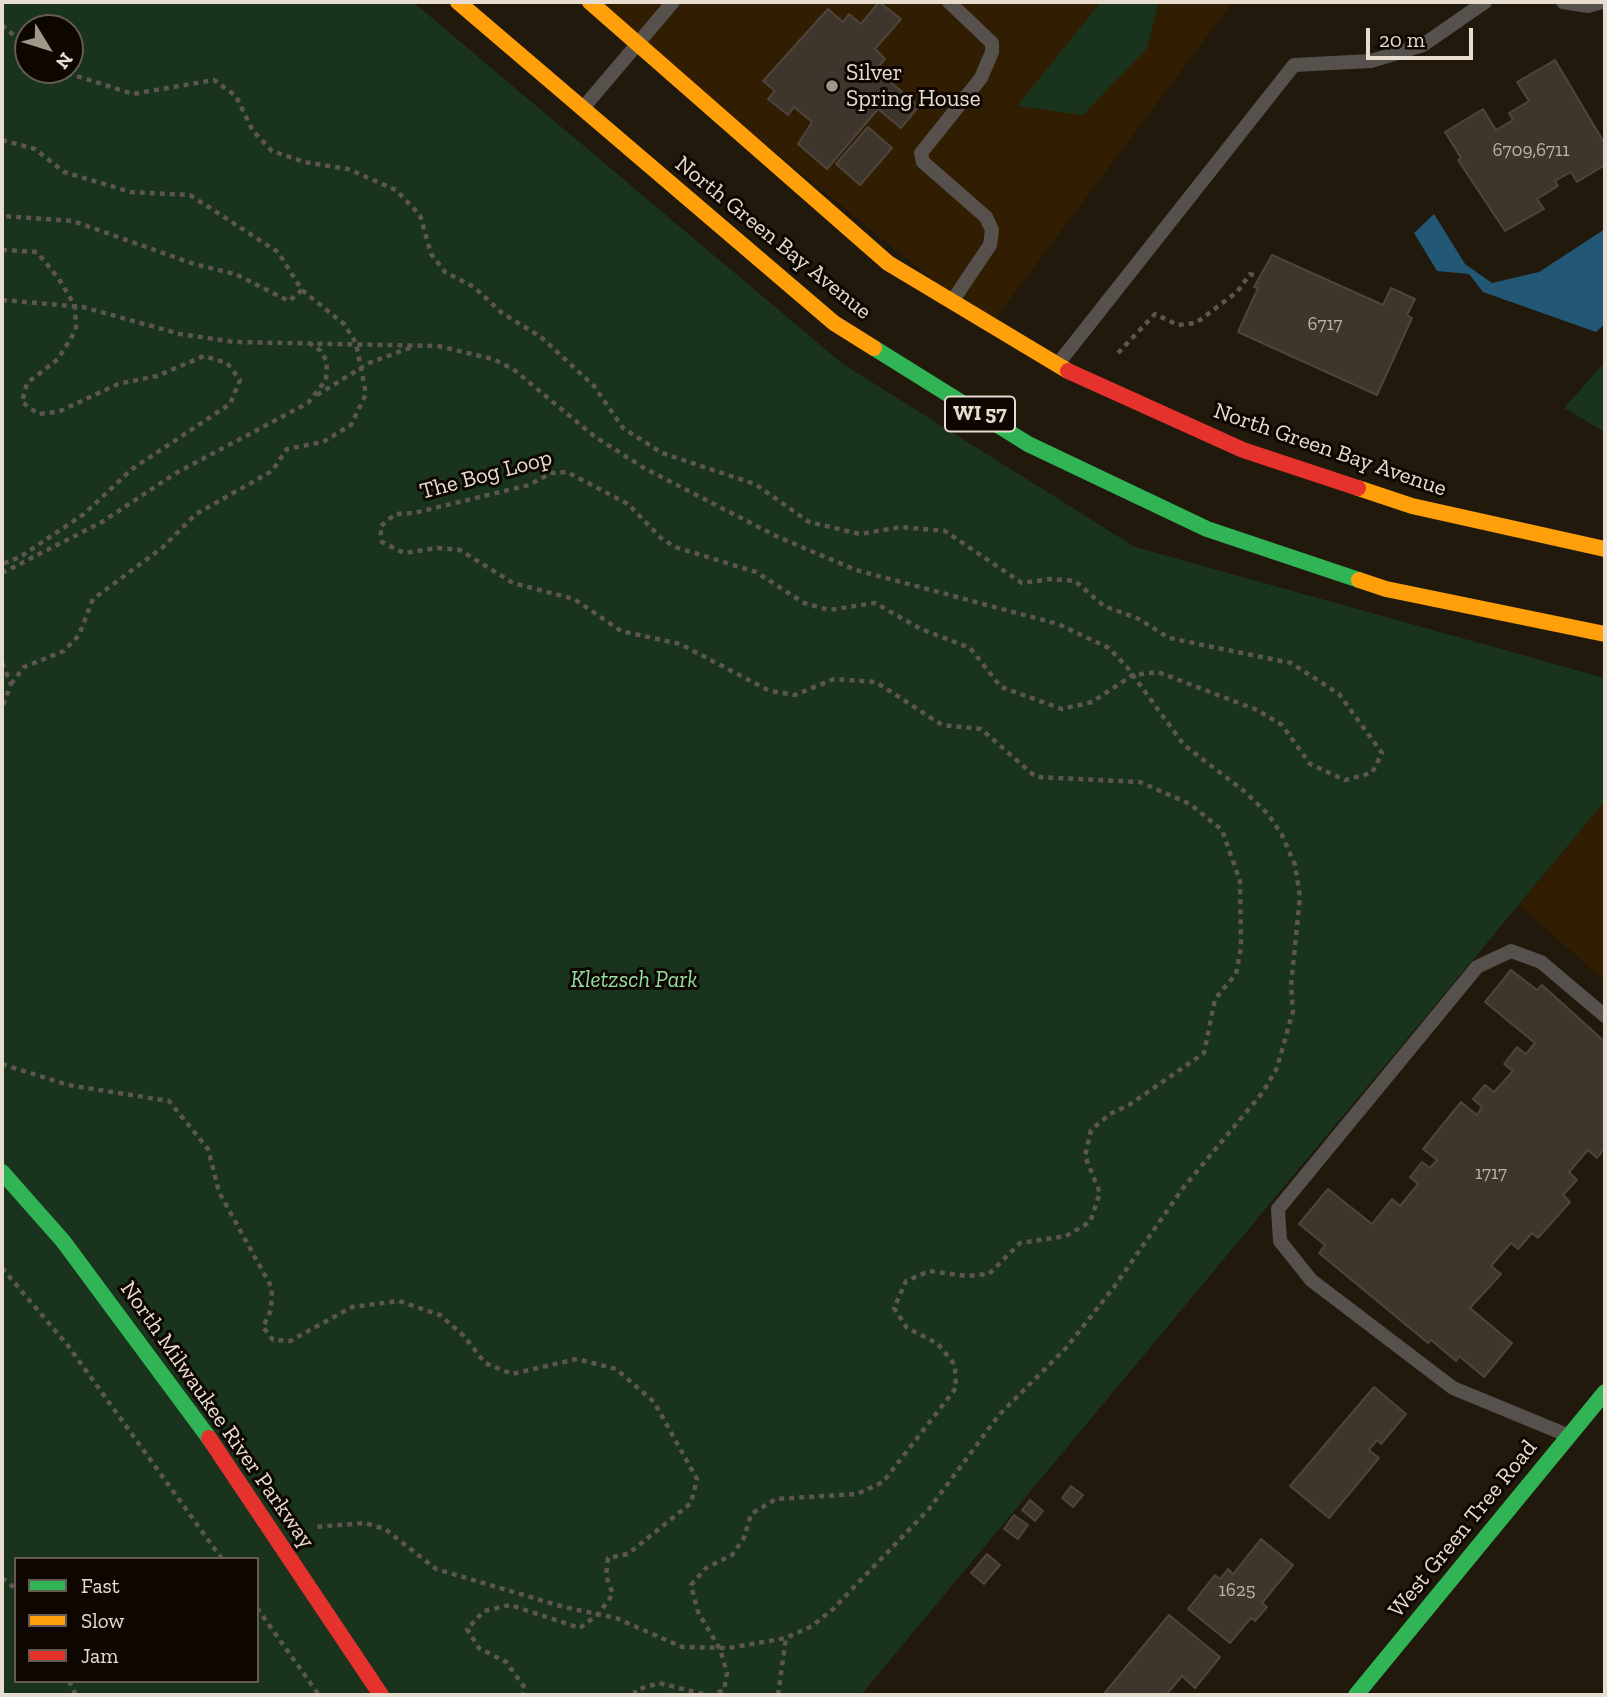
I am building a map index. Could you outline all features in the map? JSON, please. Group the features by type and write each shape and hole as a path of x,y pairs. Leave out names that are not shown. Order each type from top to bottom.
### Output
{"main road":[{"name":"North Green Bay Avenue","path":"458,2 834,323 1028,443 1207,529 1373,584 1605,634"},
{"name":"North Green Bay Avenue","path":"590,2 888,263 1056,366 1243,450 1412,506 1605,549"},
{"name":"North Milwaukee River Parkway","path":"2,1172 63,1241 234,1472 381,1695"},
{"name":"West Green Tree Road","path":"1356,1695 1605,1392"}],"lane":[{"path":"582,109 673,2"},
{"path":"949,2 992,43 992,52 981,78 921,153 923,162 986,217 992,230 990,245 951,302"},
{"path":"1056,366 1294,65 1371,61 1423,45 1485,2"},
{"path":"1563,2 1588,6 1602,2"},
{"path":"1569,1436 1453,1388 1311,1280 1280,1241 1278,1209 1477,967 1511,951 1541,962 1605,1016"}],"path":[{"path":"84,78 133,94 214,80 236,96 253,131 272,151 304,162 348,169 396,190 420,215 431,254 445,272 474,287 502,313 541,337 594,386 623,428 662,453 754,484 809,522 860,534 901,527 945,531 1022,583 1051,579 1075,581 1104,606 1139,619 1169,638 1291,663 1339,694 1382,753 1372,773 1345,780 1310,764 1282,726 1257,710 1157,672 1133,676"},
{"path":"2,140 35,149 64,172 131,192 190,195 278,252 302,290 344,324 356,343 363,367 366,394 351,425 323,442 298,444 287,449 272,471 196,514 154,555 93,599 79,635 64,651 24,667 11,684 2,708"},
{"path":"2,216 73,222 168,256 235,274 289,301 302,290"},
{"path":"2,250 37,252 59,279 75,306 76,330 58,359 27,383 22,402 38,414 58,412 118,384 157,376 204,356 228,363 240,380 230,404 132,469 84,514 20,557 2,564"},
{"path":"1118,353 1155,314 1178,325 1196,323 1237,292 1250,274 1258,277"},
{"path":"2,300 75,306 128,317 180,334 220,340 438,346 493,359 513,369 594,436 644,468 778,537 856,570 1058,624 1087,635 1108,648 1133,676 1184,746 1244,791 1268,814 1282,835 1295,865 1300,897 1291,985 1293,1011 1276,1068 1250,1108 1182,1188 1093,1316 1066,1348 999,1415 929,1509 833,1608 812,1626 786,1639 720,1649 682,1647 640,1627 436,1569 385,1529 365,1523 317,1526 280,1541"},
{"path":"309,343 321,351 327,362 326,380 317,396"},
{"path":"2,573 102,522 176,473 308,403 363,367 419,345"},
{"name":"The Bog Loop","path":"634,1695 636,1690 659,1683 709,1695 724,1690 726,1673 720,1649 698,1612 691,1585 706,1567 732,1555 744,1538 751,1514 776,1499 857,1494 883,1482 956,1388 955,1365 937,1343 907,1328 894,1308 906,1281 929,1271 967,1276 989,1274 1020,1243 1066,1236 1090,1222 1100,1194 1085,1156 1091,1130 1110,1114 1129,1105 1204,1053 1215,999 1236,974 1241,948 1240,880 1222,830 1190,804 1140,782 1036,777 981,729 942,725 876,682 834,679 796,695 770,691 680,643 621,631 574,599 513,583 460,550 438,548 404,553 382,542 380,527 395,514 414,513 529,485 551,473 567,472 628,504 661,538 675,547 756,572 804,603 829,610 875,603 921,629 970,648 1001,687 1062,709 1092,702 1133,676"},
{"path":"2,663 11,684"},
{"path":"2,1064 68,1085 169,1101 208,1149 219,1192 272,1288 271,1310 263,1326 273,1340 290,1341 352,1307 399,1301 440,1315 464,1336 485,1363 512,1374 577,1359 616,1369 654,1402 697,1479 691,1503 628,1554 608,1558 606,1576 612,1594 598,1614 580,1628 510,1605 484,1611 467,1629 479,1648 506,1662 525,1688 523,1695"},
{"path":"2,1268 69,1347 221,1557"},
{"path":"259,1611 319,1695"},
{"path":"778,1695 786,1639"}],"shaded area":[{"path":"590,2 1233,2 990,326"},
{"path":"1605,801 1605,981 1519,905"}],"green space":[{"name":"Kletzsch Park","path":"2,2 413,2 843,364 1135,547 1605,678 1605,801 861,1695 2,1695"},
{"path":"1101,2 1159,2 1147,48 1083,115 1017,106"},
{"path":"1605,362 1605,432 1564,408"}],"water":[{"path":"1434,214 1465,264 1492,283 1539,272 1605,229 1605,324 1596,332 1483,292 1469,274 1437,271 1414,233"}],"building":[{"name":"Silver Spring House","path":"879,2 901,19 875,49 885,59 876,70 919,106 901,128 878,109 827,169 798,144 812,122 794,107 788,115 768,99 775,91 763,81 828,9 843,22 849,14 861,24"},
{"path":"1555,60 1605,144 1605,165 1577,182 1571,172 1555,181 1558,186 1537,199 1544,209 1505,231 1458,160 1461,158 1445,132 1483,109 1496,130 1513,120 1509,113 1529,101 1517,82"},
{"path":"868,127 892,148 860,185 836,164"},
{"path":"1272,255 1383,305 1391,288 1415,299 1407,315 1412,318 1377,395 1238,332 1258,288 1254,287"},
{"path":"1511,970 1537,990 1542,985 1605,1042 1605,1148 1597,1158 1588,1150 1569,1172 1577,1180 1563,1195 1570,1202 1538,1238 1532,1233 1518,1249 1511,1243 1491,1266 1501,1274 1470,1308 1512,1343 1484,1377 1459,1356 1456,1361 1431,1340 1428,1343 1319,1253 1325,1245 1299,1224 1328,1189 1372,1224 1392,1199 1400,1206 1418,1184 1410,1177 1422,1162 1430,1168 1437,1160 1423,1149 1461,1102 1477,1115 1482,1107 1473,1099 1485,1085 1494,1092 1513,1071 1504,1064 1517,1047 1526,1054 1535,1043 1485,1002"},
{"path":"1374,1387 1406,1414 1381,1444 1377,1440 1369,1450 1379,1458 1329,1518 1290,1486"},
{"path":"1071,1486 1083,1495 1073,1507 1062,1498"},
{"path":"1030,1500 1043,1511 1035,1521 1022,1510"},
{"path":"1014,1515 1028,1525 1018,1539 1004,1529"},
{"path":"1261,1539 1293,1565 1262,1603 1267,1607 1255,1621 1251,1618 1230,1643 1188,1609 1215,1575 1220,1579 1228,1569 1233,1574"},
{"path":"987,1554 1000,1565 984,1584 971,1573"},
{"path":"1169,1615 1220,1657 1195,1688 1182,1676 1166,1695 1103,1695"}],"traffic: fast":[{"path":"874,348 1028,444 1207,529 1359,580"},
{"path":"2,1172 63,1241 209,1438"},
{"path":"1356,1695 1605,1392"}],"traffic: slow":[{"path":"458,2 834,323 874,348"},
{"path":"590,2 888,263 1068,371"},
{"path":"1358,488 1412,506 1605,549"},
{"path":"1359,580 1386,589 1605,634"}],"traffic: jam":[{"path":"1068,371 1243,450 1358,488"},
{"path":"209,1438 381,1695"}],"place":[{"name":"Silver Spring House","path":"832,86"}]}
